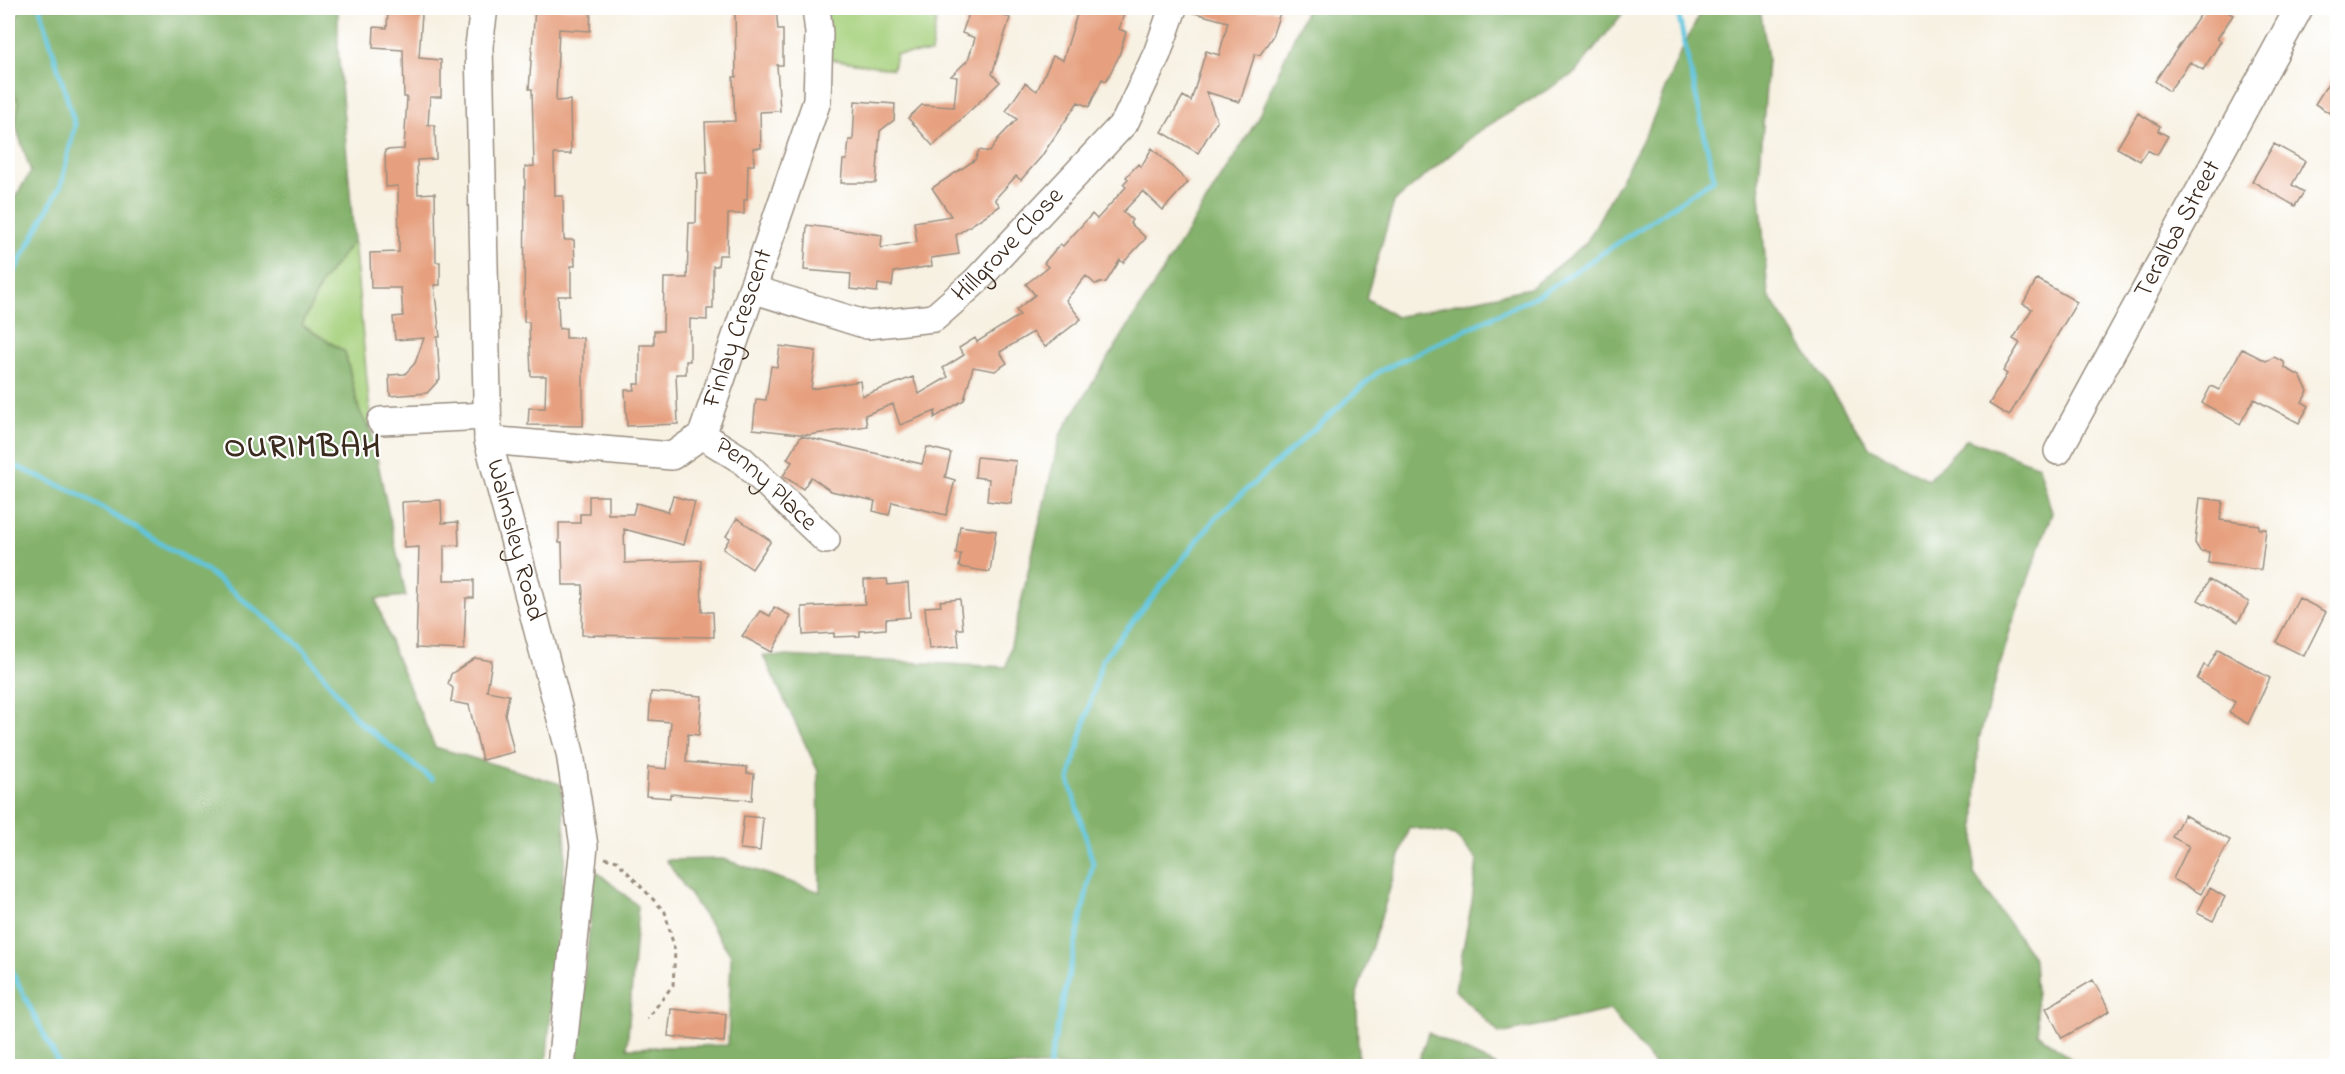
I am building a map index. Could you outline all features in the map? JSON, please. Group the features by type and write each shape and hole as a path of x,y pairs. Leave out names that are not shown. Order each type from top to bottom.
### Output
{"street":[{"name":"Walmsley Road","path":"484,8 479,46 487,428 570,753 583,851 561,1066"},
{"name":"Finlay Crescent","path":"381,421 487,428 672,456 702,435 817,101 819,33 816,8"},
{"name":"Hillgrove Close","path":"752,289 867,325 934,318 976,281 1125,122 1157,54 1173,8"},
{"name":"Teralba Street","path":"2058,451 2299,8"},
{"name":"Penny Place","path":"702,435 742,460 826,540"}],"path":[{"path":"583,851 617,861 665,912 675,951 673,985 646,1018"}],"green space":[{"path":"22,8 338,8 338,49 354,240 322,282 302,325 345,352 359,410 372,435 406,596 376,599 392,647 435,747 561,784 566,847 546,1066 8,1066 8,208 31,172 15,124 19,104 8,78 8,31"},
{"path":"827,8 938,8 931,53 896,54 893,69 830,59"},
{"path":"1307,8 1627,8 1575,73 1479,131 1394,202 1366,298 1396,317 1530,288 1586,243 1649,128 1679,55 1699,16 1691,8 1760,8 1768,58 1759,181 1768,295 1869,447 1928,480 1967,439 2039,466 2052,513 2011,627 1978,742 1974,874 2034,959 2038,1033 2071,1059 2069,1066 1655,1066 1610,1010 1500,1034 1455,990 1472,902 1477,860 1455,835 1409,827 1357,994 1358,1066 576,1066 595,870 638,906 627,1048 728,1045 731,955 666,860 723,859 820,892 818,771 763,655 1006,667 1060,435 1256,122"},
{"path":"8,79 19,104 15,124 8,123"},
{"path":"354,240 372,435 359,410 345,352 302,325 322,282"},
{"path":"1428,1033 1497,1066 1417,1066"}],"building":[{"path":"535,8 591,8 590,31 559,29 556,101 570,100 571,154 554,154 555,196 563,196 564,240 574,240 575,266 571,266 571,296 558,296 559,329 566,328 566,338 583,338 583,426 528,425 529,408 545,408 546,376 531,376 529,322 524,322 525,167 534,166 532,89 529,89"},
{"path":"735,8 776,8 778,30 783,30 783,65 777,65 780,111 760,112 761,148 753,148 754,165 748,165 747,200 744,200 744,214 728,214 727,255 719,255 718,266 713,266 713,309 707,309 707,320 690,319 690,361 686,361 686,374 676,374 678,424 627,426 625,390 635,390 634,384 640,384 640,345 654,345 654,331 663,331 664,278 687,278 689,223 696,223 697,173 707,173 705,122 735,121 733,77 736,77"},
{"path":"971,8 1007,8 1004,16 1010,18 992,74 1000,82 933,146 908,118 922,105 954,107 957,77 951,76 968,60 975,38 962,33"},
{"path":"1079,8 1126,8 1119,29 1126,32 1119,56 1106,81 1102,79 1089,107 1078,102 1041,157 1021,180 1016,176 995,199 1000,206 956,235 959,254 931,258 932,266 894,272 892,286 878,284 877,292 850,289 851,274 804,270 807,225 882,235 881,248 917,242 914,222 951,216 932,188 975,160 979,150 990,152 998,139 1017,119 1006,111 1025,83 1037,91 1053,56 1063,60"},
{"path":"1192,8 1281,10 1272,37 1260,55 1255,54 1240,102 1206,92 1217,121 1198,153 1162,132 1183,96 1191,101 1206,51 1219,55 1228,22 1191,12"},
{"path":"2205,8 2220,8 2233,15 2217,39 2221,41 2203,70 2190,62 2169,91 2155,81"},
{"path":"388,11 422,13 419,58 441,60 441,97 430,97 428,125 435,125 436,159 417,160 418,194 435,193 436,262 440,262 440,285 434,285 440,337 437,337 440,379 427,393 390,396 389,375 405,374 415,363 424,338 395,340 393,317 403,316 401,288 371,288 370,253 399,252 398,186 386,187 385,150 404,149 407,97 404,97 403,50 373,48 374,27 387,28"},
{"path":"2337,69 2337,118 2315,104"},
{"path":"855,101 895,104 894,120 880,131 876,183 841,183 843,160 847,160 849,140 853,140"},
{"path":"2138,113 2160,126 2158,131 2168,136 2157,155 2147,150 2140,161 2117,148"},
{"path":"2274,144 2305,161 2292,185 2304,192 2295,206 2252,181"},
{"path":"1152,148 1188,182 1163,210 1143,191 1123,212 1132,220 1130,223 1146,238 1123,263 1120,260 1106,282 1095,284 1086,276 1066,300 1081,319 1045,347 1033,332 1000,352 1007,363 995,371 973,367 964,400 934,418 936,411 900,425 893,404 865,415 867,426 809,435 753,429 756,399 766,400 771,366 777,367 780,346 816,351 811,389 860,381 862,396 913,377 919,394 948,377 943,368 964,355 959,348 975,338 977,342 1020,315 1016,310 1035,295 1026,284 1048,267 1044,263 1060,244 1063,246 1092,214 1097,219 1126,187 1123,184 1128,179 1126,177 1138,164 1141,167"},
{"path":"2037,279 2077,302 2009,416 1989,404 2007,374 2003,371 2020,343 2013,339 2032,309 2023,304"},
{"path":"2242,349 2266,361 2274,357 2284,362 2285,368 2300,376 2308,391 2302,402 2309,406 2299,423 2254,399 2240,424 2202,403 2211,386 2219,390"},
{"path":"801,436 922,464 927,447 951,453 945,477 955,480 946,515 892,502 889,515 873,511 875,501 831,491 811,477 803,489 783,476 792,462 787,459"},
{"path":"977,457 1016,461 1011,504 987,501 989,479 975,477"},
{"path":"589,496 608,496 608,514 633,514 636,503 668,512 673,496 695,502 684,545 624,529 625,563 701,560 702,612 713,612 714,637 582,635 583,585 563,585 559,523 580,523 580,514 589,514"},
{"path":"2200,498 2223,501 2220,520 2259,525 2259,529 2266,529 2261,570 2208,563 2209,552 2200,551 2195,543"},
{"path":"441,500 442,523 458,522 459,545 444,546 444,580 474,580 474,598 466,598 464,650 416,648 419,547 404,548 402,502"},
{"path":"737,518 771,541 752,569 723,549 730,538 726,536"},
{"path":"960,526 996,531 990,572 959,567 961,554 956,554"},
{"path":"887,579 888,585 908,583 910,617 886,619 886,629 860,631 860,636 834,637 834,633 803,635 802,607 865,604 864,580"},
{"path":"2209,580 2249,602 2238,622 2198,600"},
{"path":"2299,598 2326,612 2304,656 2276,642"},
{"path":"960,599 963,629 957,629 959,646 929,649 925,607 941,606 940,601"},
{"path":"774,607 791,616 772,652 742,636 760,611 770,616"},
{"path":"2218,649 2270,678 2248,724 2229,713 2235,702 2197,679 2204,665 2208,667"},
{"path":"475,658 492,661 487,691 509,695 505,714 514,752 482,760 469,705 451,702 453,688 448,684 451,674"},
{"path":"651,692 702,696 699,735 688,734 686,762 747,767 747,773 754,774 752,800 670,794 670,798 646,796 648,767 667,769 671,722 649,720"},
{"path":"2184,815 2230,840 2201,894 2173,879 2189,846 2172,837"},
{"path":"744,816 763,818 760,851 740,849"},
{"path":"2210,888 2225,897 2213,921 2197,913"},
{"path":"2093,980 2110,1011 2062,1038 2046,1008"},
{"path":"671,1009 726,1014 724,1042 668,1036"}],"waterway":[{"path":"8,283 61,185 75,125 40,8"},
{"path":"1049,1066 1093,863 1069,780 1102,660 1218,515 1378,372 1544,292 1714,179 1677,8"},
{"path":"8,463 77,493 207,571 302,647 358,721 432,779"},
{"path":"8,964 60,1066"}],"district":[{"name":"OURIMBAH","path":"303,448"}]}
